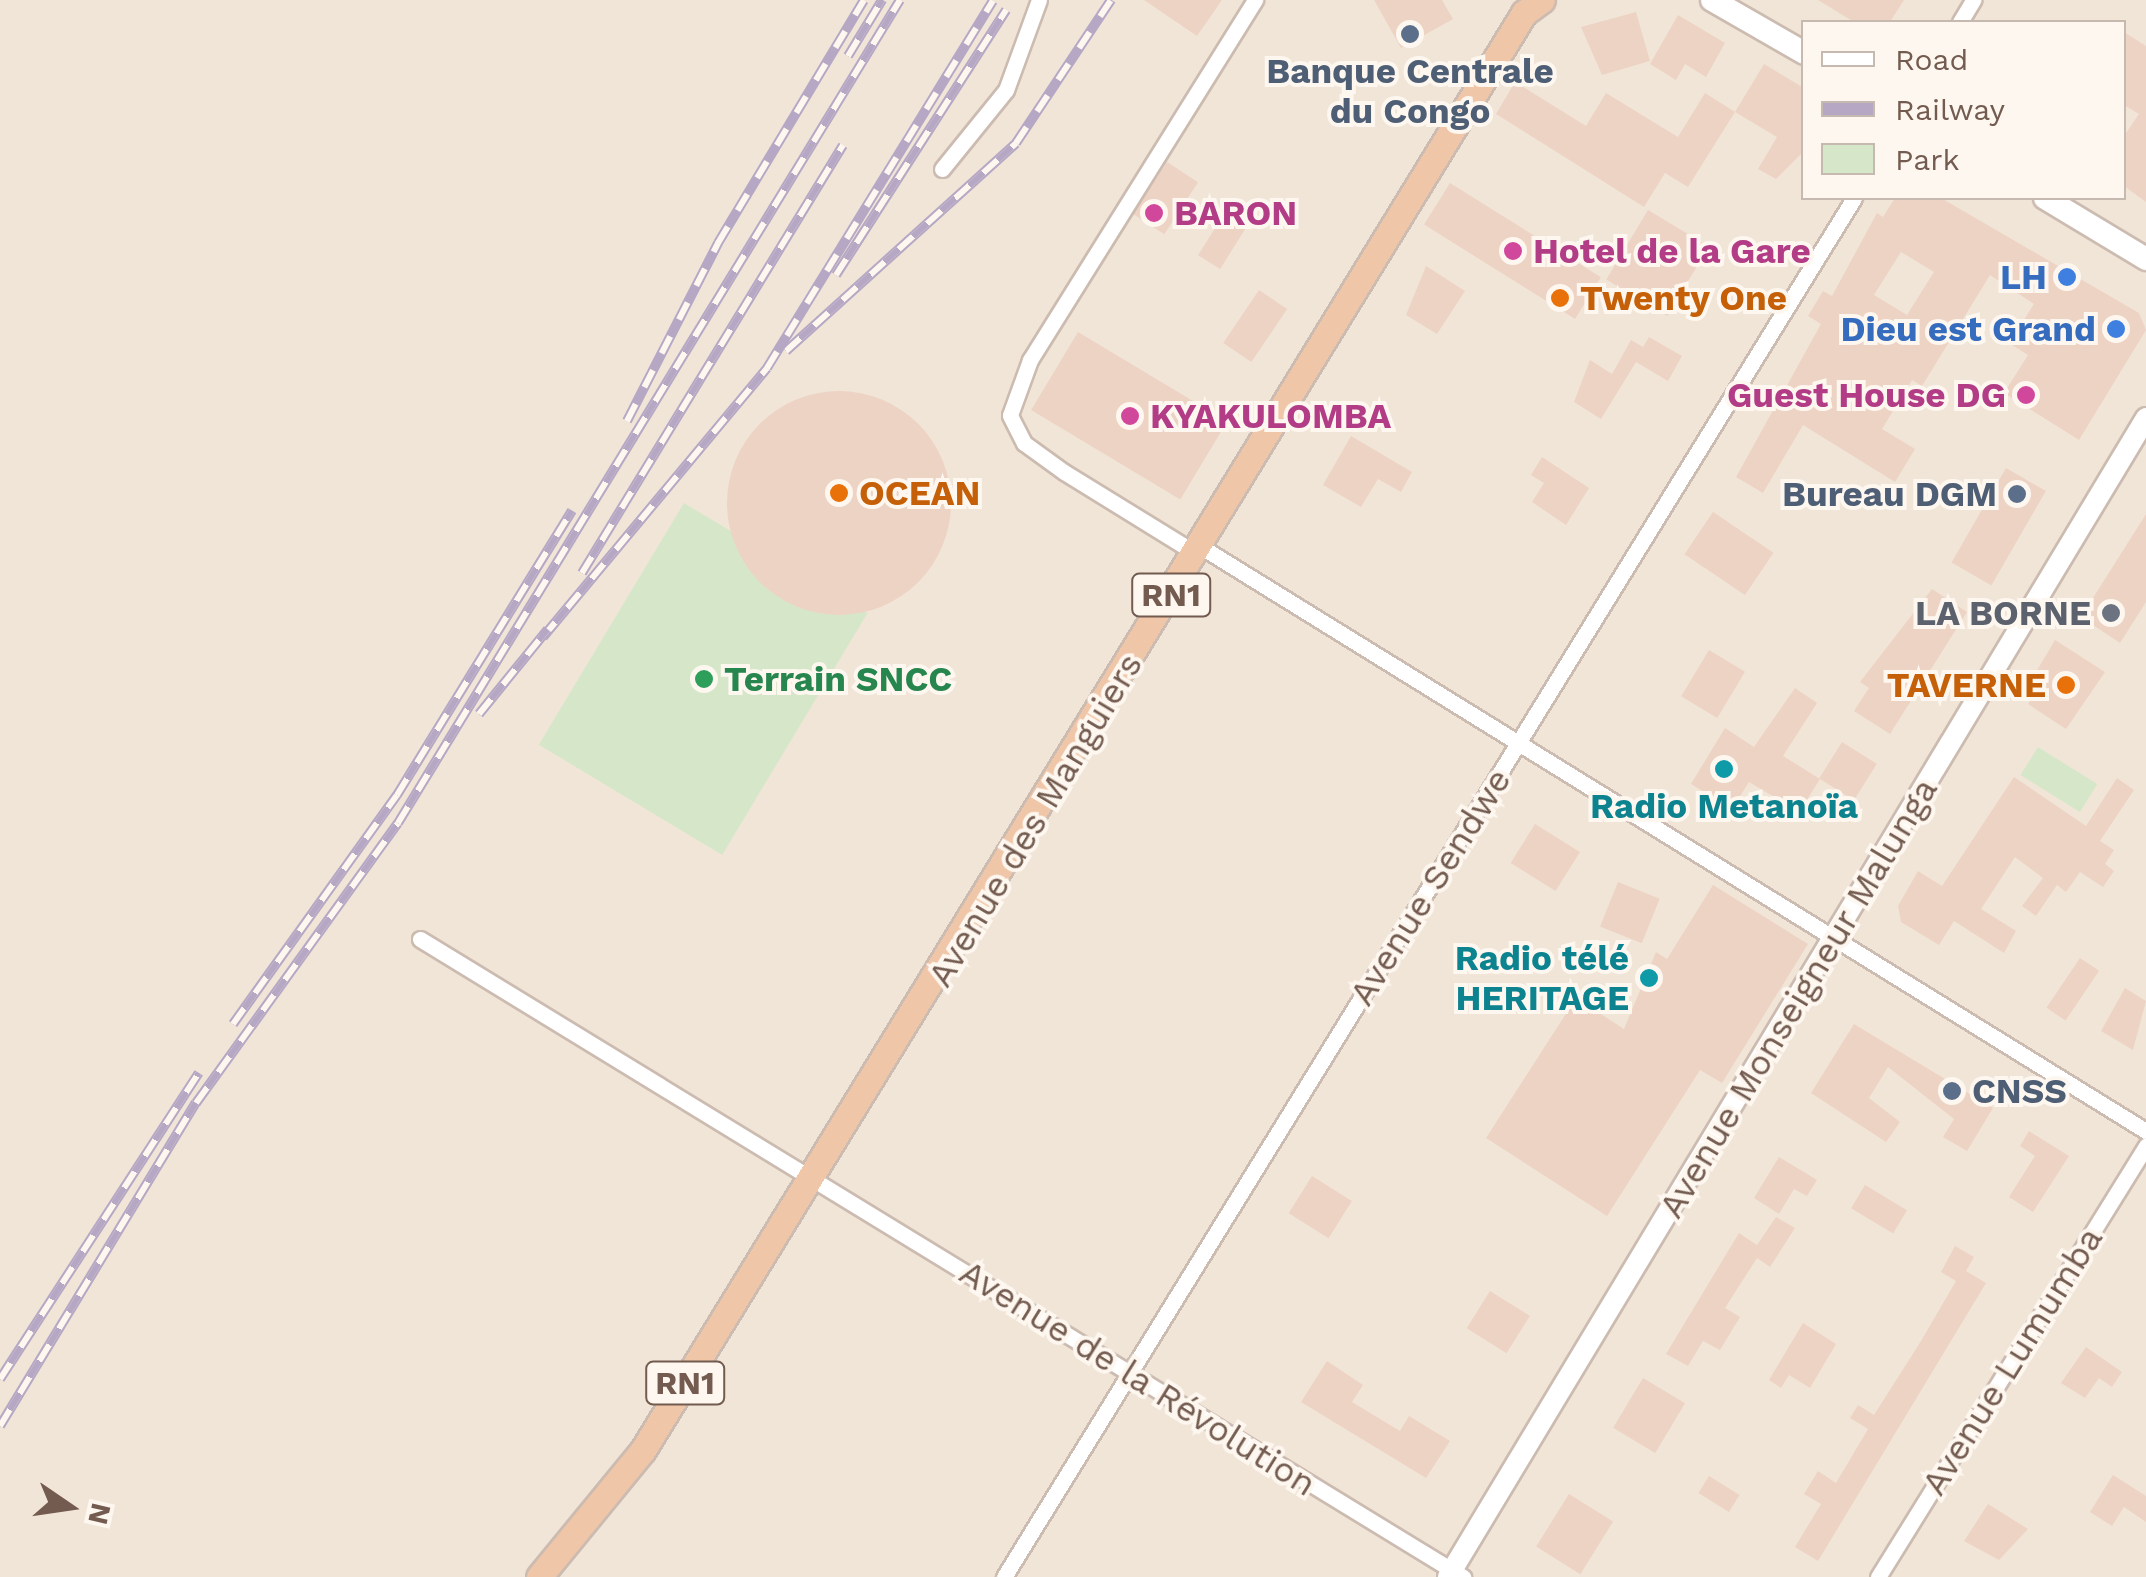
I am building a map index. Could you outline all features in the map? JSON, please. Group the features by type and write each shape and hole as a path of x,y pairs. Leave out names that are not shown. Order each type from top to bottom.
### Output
{"highway":[{"name":"Avenue des Manguiers","path":"539,1577 643,1450 816,1176 1531,4"}],"main road":[{"path":"1712,0 1801,51"},
{"path":"2048,200 2146,259"}],"street":[{"path":"942,169 1006,90 1040,0"},
{"path":"1255,0 1030,360 1010,415 1024,442 2146,1131"},
{"name":"Avenue Sendwe","path":"1004,1577 1853,200"},
{"name":"Avenue Monseigneur Malunga","path":"1454,1575 2146,418"},
{"name":"Avenue de la Révolution","path":"420,939 816,1176 1454,1575"},
{"name":"Avenue Lumumba","path":"1878,1577 2146,1146"}],"shaded area":[{"path":"0,0 2146,0 2146,1577 0,1577"}],"green space":[{"name":"Terrain SNCC","path":"684,503 867,613 722,855 539,745"},
{"path":"2038,747 2097,784 2080,812 2021,775"}],"building":[{"path":"1144,0 1222,0 1197,36"},
{"name":"Banque Centrale du Congo","path":"1374,0 1442,0 1453,19 1401,48"},
{"path":"1818,0 1904,0 1891,20 1851,20"},
{"path":"1636,12 1650,61 1602,75 1581,27"},
{"path":"1678,15 1725,43 1706,77 1685,64 1676,80 1650,64"},
{"path":"2126,33 2146,46 2146,202 2126,187 2126,133 2139,114 2126,106"},
{"path":"1764,64 1801,86 1801,154 1776,179 1758,169 1777,137 1735,112"},
{"path":"1515,82 1586,126 1606,93 1678,137 1705,93 1735,112 1688,187 1665,173 1644,207 1496,114"},
{"path":"1167,162 1198,182 1164,234 1133,214"},
{"name":"Hotel de la Gare","path":"1450,183 1601,277 1575,319 1424,225"},
{"path":"1894,200 1944,200 2139,313 2146,330 2079,440 2004,393 2028,355 2009,343 2034,304 1990,275 1922,386 1912,380 1882,429 1915,449 1895,482 1803,425 1763,493 1736,477 1821,324 1808,316 1823,291 1832,296 1877,213 1883,217","holes":["1901,252 1934,272 1907,315 1874,295"]},
{"path":"1232,201 1254,215 1220,269 1198,255"},
{"name":"Hotel de la Gare","path":"1648,210 1709,247 1667,316 1606,279"},
{"path":"1426,266 1465,291 1437,334 1406,315"},
{"path":"1259,290 1287,309 1251,362 1223,343"},
{"name":"KYAKULOMBA","path":"1078,332 1227,422 1180,500 1031,410"},
{"path":"1649,337 1682,356 1668,381 1636,362 1601,419 1574,402 1590,360 1612,374 1631,340 1643,347"},
{"name":"OCEAN","path":"839,391 882,399 918,424 943,460 951,503 943,546 918,582 882,607 839,615 796,607 760,582 735,546 727,503 735,460 760,424 796,399"},
{"path":"1351,436 1412,472 1401,492 1378,479 1361,507 1323,485"},
{"path":"1542,457 1589,488 1566,525 1532,502 1544,483 1531,475"},
{"path":"2006,468 2046,491 1991,585 1952,562"},
{"path":"1713,512 1774,553 1745,595 1684,554"},
{"path":"2146,514 2146,602 2120,643 2081,617"},
{"path":"1932,589 1967,612 1890,734 1854,711 1869,688 1860,682"},
{"name":"TAVERNE","path":"2055,640 2105,672 2066,729 2028,704 2039,687 2030,682"},
{"path":"1709,650 1745,672 1717,718 1681,696"},
{"path":"1795,688 1817,703 1783,756 1820,779 1799,812 1749,782 1732,809 1691,784 1725,728 1754,747"},
{"path":"1842,742 1877,764 1854,800 1819,778"},
{"path":"2014,777 2086,826 2117,778 2134,790 2100,841 2114,850 2105,864 2114,871 2103,887 2080,872 2066,892 2057,885 2036,916 2022,906 2043,878 2015,857 1981,909 2016,931 2004,953 1954,921 1939,945 1901,922 1898,906 1918,871 1942,886"},
{"path":"1535,824 1580,852 1556,891 1511,863"},
{"path":"1618,882 1660,899 1642,943 1600,927"},
{"path":"1713,885 1808,944 1722,1083 1700,1070 1607,1216 1486,1138 1576,998 1624,1029 1656,952 1667,959"},
{"path":"2080,958 2099,971 2066,1021 2046,1008"},
{"path":"2125,988 2146,1001 2133,1050 2101,1031"},
{"path":"1854,1024 1993,1108 1967,1151 1943,1137 1954,1119 1888,1067 1869,1098 1900,1122 1886,1142 1811,1093"},
{"path":"2029,1131 2069,1156 2033,1212 2009,1197 2035,1156 2020,1146"},
{"path":"1779,1157 1817,1180 1807,1196 1794,1189 1779,1214 1754,1198"},
{"path":"1312,1176 1352,1201 1329,1238 1289,1213"},
{"path":"1865,1185 1907,1210 1893,1233 1851,1208"},
{"path":"1776,1217 1795,1228 1770,1267 1757,1258 1725,1308 1740,1317 1720,1350 1703,1341 1688,1366 1666,1354 1739,1233 1757,1245"},
{"path":"1955,1246 1974,1257 1966,1271 1986,1283 1818,1561 1795,1547 1821,1504 1804,1494 1818,1471 1836,1483 1868,1429 1850,1418 1858,1405 1874,1415 1921,1341 1956,1281 1941,1272"},
{"path":"1490,1291 1530,1316 1507,1353 1467,1328"},
{"path":"1803,1323 1836,1344 1810,1388 1789,1375 1781,1388 1769,1380"},
{"path":"2086,1347 2122,1372 2112,1387 2099,1378 2085,1398 2061,1383"},
{"path":"1327,1361 1363,1385 1352,1402 1400,1431 1409,1416 1450,1441 1426,1478 1301,1402"},
{"path":"1643,1378 1685,1403 1655,1453 1613,1428"},
{"path":"2113,1475 2146,1496 2146,1522 2124,1507 2112,1526 2090,1512"},
{"path":"1709,1476 1740,1495 1729,1512 1698,1493"},
{"path":"1569,1494 1613,1522 1580,1574 1536,1547"},
{"path":"1988,1504 2028,1529 1999,1560 1964,1541"}],"railway":[{"path":"627,421 718,243 864,0"},
{"path":"848,56 882,0"},
{"path":"0,1426 196,1103 398,823 900,0"},
{"path":"786,351 1016,143 1111,0"},
{"path":"543,637 767,368 993,1"},
{"path":"836,275 1006,10"},
{"path":"582,573 843,145"},
{"path":"233,1024 397,795 572,511"},
{"path":"479,714 548,629"},
{"path":"0,1379 199,1073"}],"place":[{"name":"Banque Centrale du Congo","path":"1410,34"},
{"name":"BARON","path":"1154,213"},
{"name":"Hotel de la Gare","path":"1513,251"},
{"name":"LH","path":"2067,277"},
{"name":"Twenty One","path":"1560,298"},
{"name":"Dieu est Grand","path":"2116,329"},
{"name":"Guest House DG","path":"2026,395"},
{"name":"KYAKULOMBA","path":"1130,416"},
{"name":"OCEAN","path":"839,493"},
{"name":"Bureau DGM","path":"2017,494"},
{"name":"LA BORNE","path":"2111,613"},
{"name":"Terrain SNCC","path":"704,679"},
{"name":"TAVERNE","path":"2066,685"},
{"name":"Radio Metanoïa","path":"1724,769"},
{"name":"Radio télé HERITAGE","path":"1649,978"},
{"name":"CNSS","path":"1952,1091"}]}
